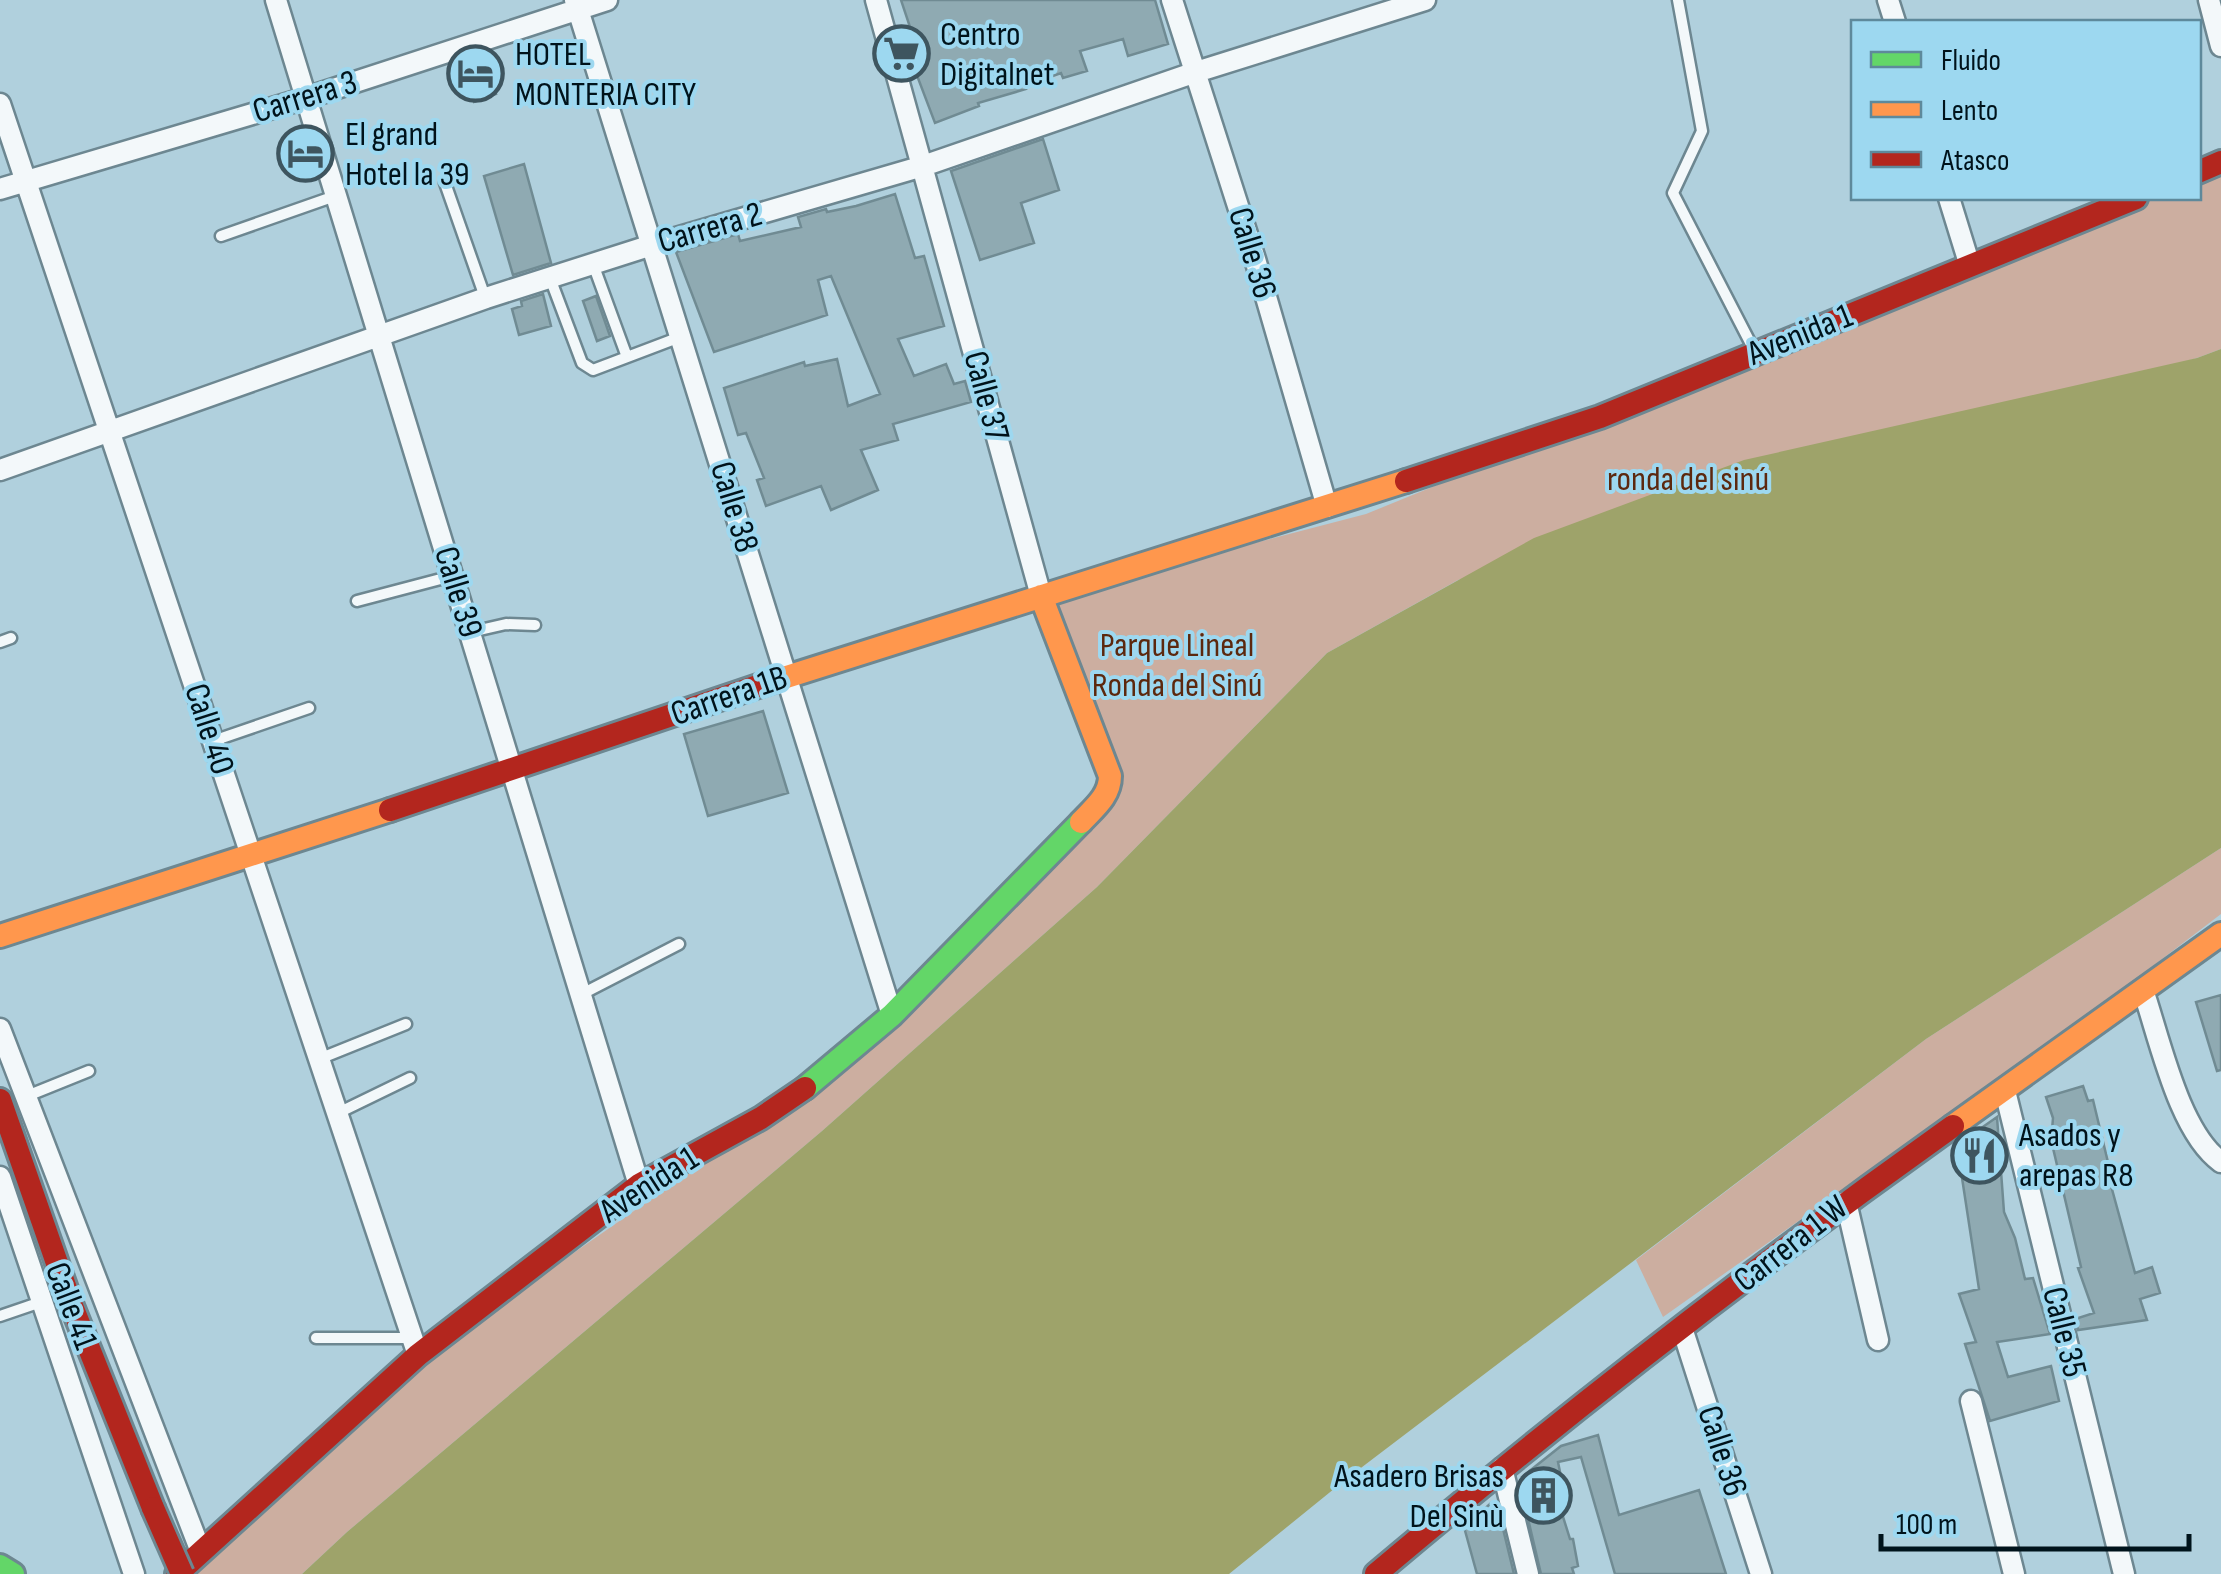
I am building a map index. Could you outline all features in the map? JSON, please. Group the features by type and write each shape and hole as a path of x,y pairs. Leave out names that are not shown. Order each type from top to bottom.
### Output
{"street":[{"name":"Calle 39","path":"276,0 639,1185"},
{"name":"Carrera 3","path":"0,189 306,98 577,5 607,0"},
{"name":"Calle 37","path":"876,0 1041,596 1110,776 1110,787"},
{"name":"Calle 36","path":"1172,0 1255,259 1328,508"},
{"name":"Carrera 2","path":"0,470 486,298 923,166 1193,73 1425,0"},
{"path":"2208,0 2221,46"},
{"name":"Calle 38","path":"577,5 892,1014"},
{"name":"Calle 40","path":"0,104 415,1346"},
{"path":"1950,200 1970,266"},
{"name":"Avenida 1","path":"1460,462 1600,417 2131,200"},
{"name":"Carrera 1B","path":"0,936 252,857 786,676 1328,508 1460,462"},
{"name":"Avenida 1","path":"180,1574 415,1346 639,1185 761,1118 817,1080 892,1014 1110,787"},
{"name":"Carrera 1 W","path":"1376,1574 1502,1468 1846,1202 2221,934"},
{"path":"2143,990 2189,1125 2206,1152 2221,1162"},
{"path":"0,1029 201,1552"},
{"name":"Calle 35","path":"2005,1090 2124,1574"},
{"name":"Calle 41","path":"0,1100 48,1247 180,1574"},
{"path":"0,1177 134,1574"},
{"path":"1846,1202 1878,1340"},
{"name":"Calle 36","path":"1682,1328 1761,1574"},
{"path":"1971,1401 2014,1574"},
{"path":"1502,1468 1528,1574"},
{"path":"110,1508 130,1519 151,1520 166,1510 177,1493"},
{"path":"0,1566 13,1574"}],"lane":[{"path":"1678,0 1702,131 1673,193 1756,354"},
{"path":"445,183 486,298"},
{"path":"220,236 336,196"},
{"path":"593,264 628,357"},
{"path":"550,278 582,363 593,370 680,337"},
{"path":"357,601 453,576"},
{"path":"470,632 506,624 535,625"},
{"path":"213,741 309,708"},
{"path":"582,994 679,944"},
{"path":"319,1059 406,1024"},
{"path":"27,1096 89,1071"},
{"path":"337,1114 410,1078"},
{"path":"0,1316 42,1302"},
{"path":"316,1338 415,1346"}],"green space":[{"name":"Parque Lineal Ronda del Sinú","path":"2221,164 2221,349 1458,580 1327,653 1097,887 822,1131 302,1574 193,1574 424,1357 795,1099 1114,792 1046,597 1366,514 2137,200 2201,200 2201,172"},
{"path":"2221,848 2221,914 2077,1024 1663,1317 1636,1260 1926,1039"}],"shaded area":[{"path":"2221,349 2221,848 1926,1039 1345,1480 1229,1574 302,1574 822,1131 1097,887 1327,653 1534,538 1744,460 2197,358"}],"building":[{"path":"901,0 1155,0 1168,44 1128,56 1123,39 1080,51 1087,71 1063,78 1061,73 935,123 910,57 919,54"},
{"name":"HOTEL MONTERIA CITY","path":"483,55 496,94 474,102 460,62"},
{"path":"1043,139 1059,190 1021,203 1034,243 980,260 951,171"},
{"path":"524,164 551,263 513,275 484,176"},
{"path":"895,194 915,258 924,256 944,326 898,339 914,376 946,364 954,384 965,381 971,402 893,424 898,440 861,450 878,490 831,510 821,486 766,506 757,480 764,478 746,433 738,435 724,388 804,362 805,366 837,359 848,406 880,394 831,276 818,280 827,315 714,352 676,252 738,234 740,241 801,227 798,217"},
{"path":"543,294 551,326 519,335 512,309 522,306 521,301"},
{"path":"596,296 610,336 597,341 583,301"},
{"path":"763,711 788,793 708,816 684,734"},
{"path":"2221,995 2221,1070 2217,1071 2196,1002"},
{"path":"2083,1086 2088,1101 2093,1100 2135,1273 2152,1267 2160,1293 2140,1299 2147,1320 2078,1330 2075,1319 2094,1313 2078,1268 2081,1267 2049,1131 2053,1118 2046,1097"},
{"path":"1997,1117 2004,1212 2025,1279 2033,1278 2050,1334 1997,1342 2008,1377 2051,1366 2059,1401 1990,1421 1965,1344 1976,1342 1959,1294 1979,1289 1957,1145"},
{"path":"1598,1435 1619,1515 1699,1490 1726,1574 1615,1574 1581,1457 1558,1462 1566,1502 1559,1504 1573,1539 1578,1566 1572,1568 1574,1574 1541,1574 1521,1489 1527,1485 1522,1477 1561,1446"},
{"path":"1491,1503 1497,1504 1514,1574 1477,1574 1464,1527"}],"traffic: fast":[{"path":"805,1088 892,1015 1081,822"},
{"path":"0,1566 13,1574"}],"traffic: slow":[{"path":"761,685 1406,481"},
{"path":"1041,596 1110,776 1104,796 1081,822"},
{"path":"0,936 390,810"},
{"path":"1953,1126 2221,934"}],"traffic: jam":[{"path":"2201,171 2221,162"},
{"path":"1406,481 1600,417 2131,200"},
{"path":"390,810 761,685"},
{"path":"177,1574 418,1355 639,1185 761,1118 805,1088"},
{"path":"0,1100 72,1306 153,1508"},
{"path":"1376,1574 1660,1344 1953,1126"},
{"path":"153,1508 182,1574"}],"place":[{"name":"Centro Digitalnet","path":"901,54"},
{"name":"HOTEL MONTERIA CITY","path":"476,74"},
{"name":"El grand Hotel la 39","path":"306,154"},
{"name":"Asados y arepas R8","path":"1980,1155"},
{"name":"Asadero Brisas Del Sinù","path":"1543,1496"}],"park label":[{"name":"ronda del sinú","path":"1688,479"}]}
